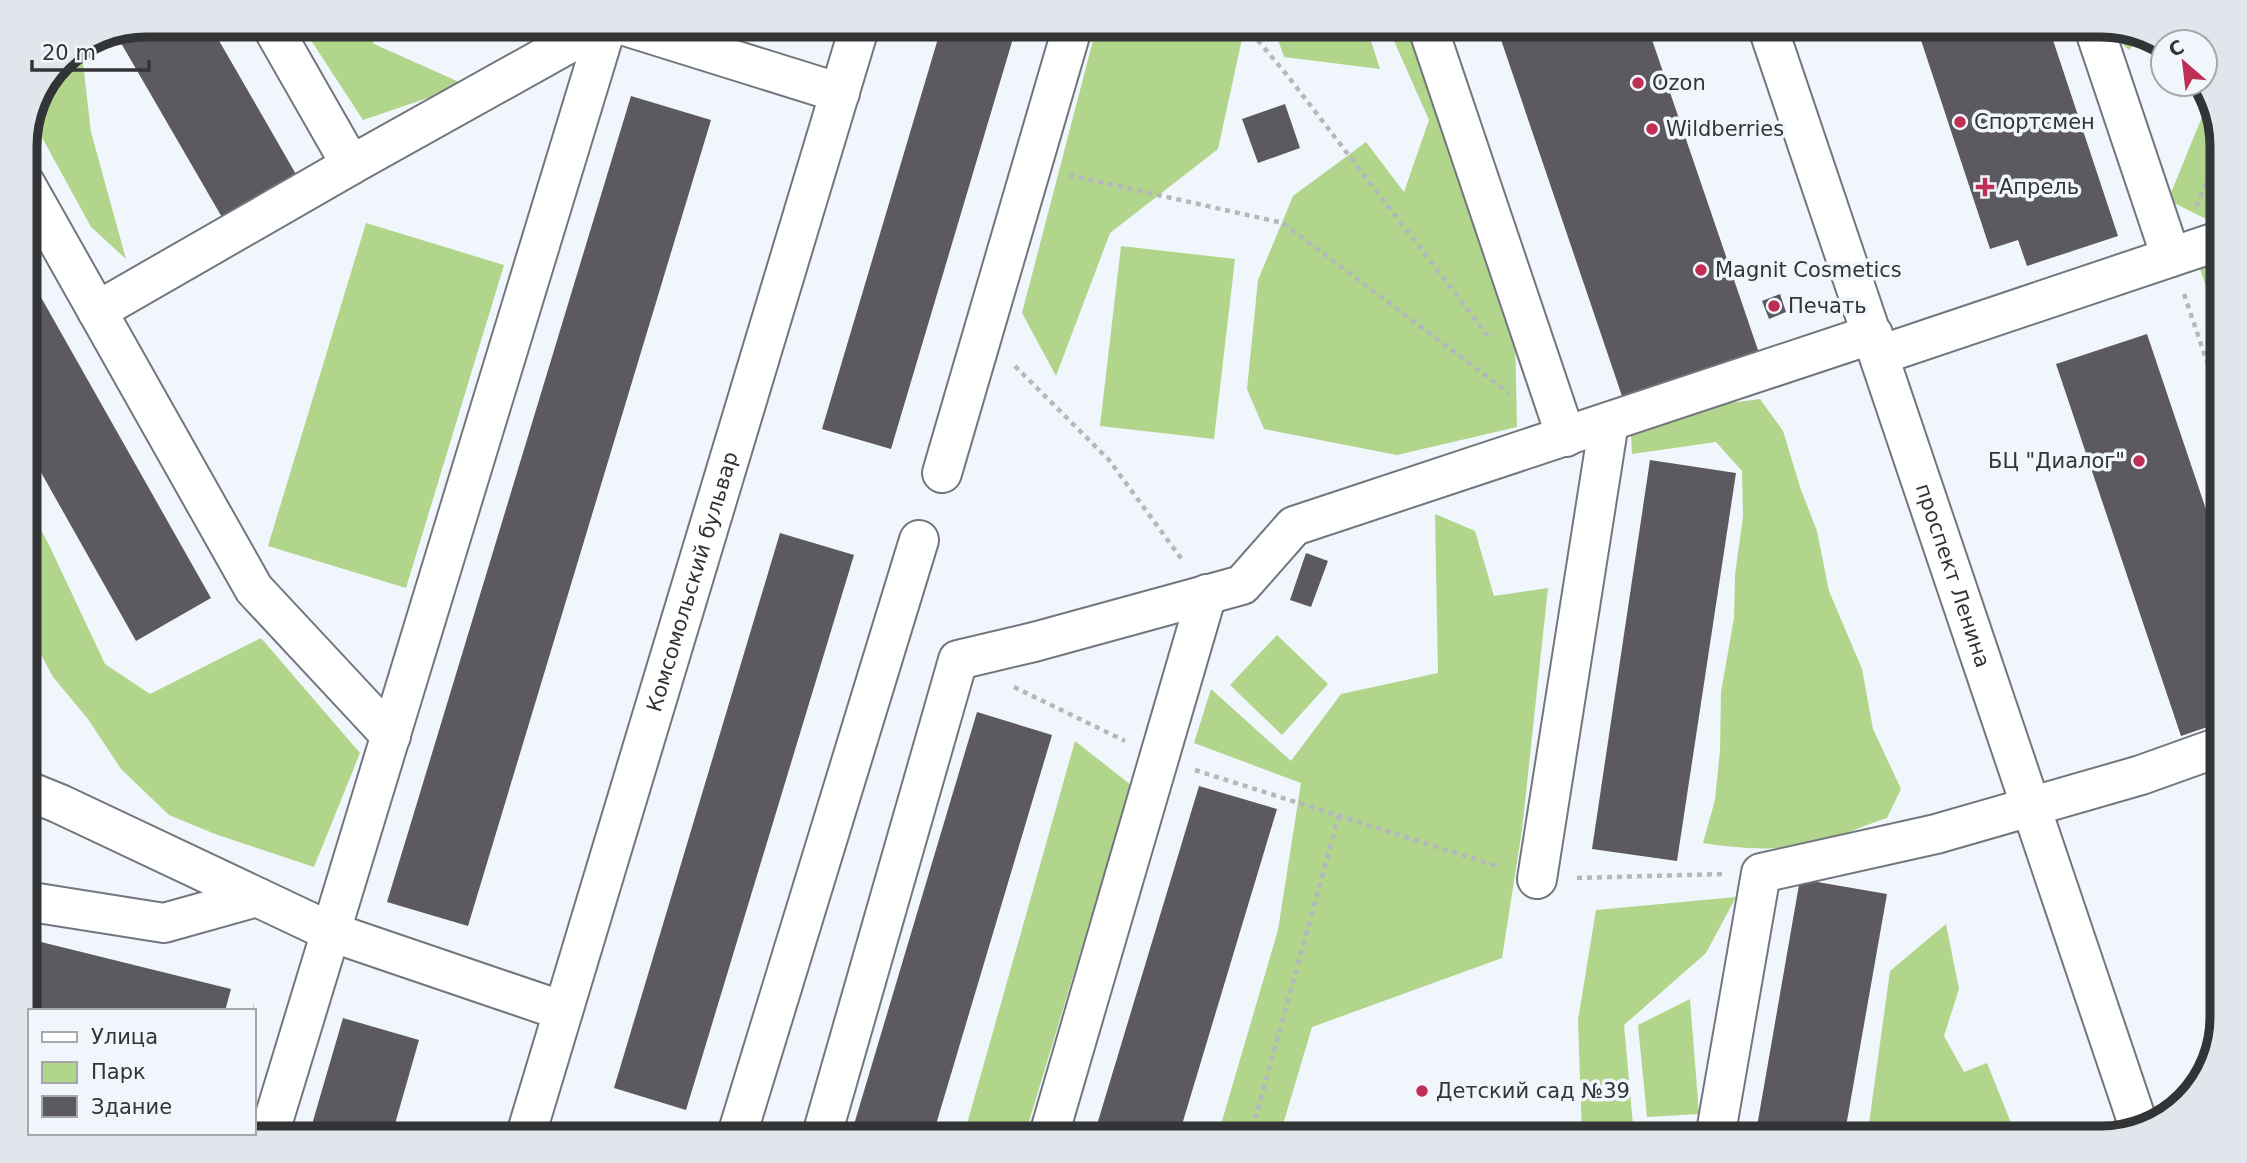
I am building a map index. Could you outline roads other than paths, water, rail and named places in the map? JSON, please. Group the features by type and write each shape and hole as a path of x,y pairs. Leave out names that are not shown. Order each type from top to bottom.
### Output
{"street":[{"path":"278,37 351,165"},
{"path":"97,311 351,165 582,37"},
{"path":"272,1126 599,37"},
{"path":"641,37 841,93"},
{"name":"Комсомольский бульвар","path":"529,1126 856,37"},
{"path":"942,473 1069,37"},
{"path":"1431,37 1566,437"},
{"name":"проспект Ленина","path":"1771,37 2137,1120"},
{"path":"2097,37 2171,257"},
{"path":"37,204 254,589 391,736"},
{"path":"825,1126 958,660 1242,585 1294,526 1566,437 1651,406 1876,345 2210,244"},
{"path":"1537,879 1609,422"},
{"path":"740,1126 919,540"},
{"path":"1052,1126 1207,594"},
{"path":"1717,1126 1761,873 1936,834 2141,775 2210,750"},
{"path":"37,795 331,932 564,1011"},
{"path":"37,903 164,923 257,897"}],"place":[{"name":"Ozon","path":"1638,83"},
{"name":"Спортсмен","path":"1960,122"},
{"name":"Wildberries","path":"1652,129"},
{"name":"Апрель","path":"1985,187"},
{"name":"Magnit Cosmetics","path":"1701,270"},
{"name":"Печать","path":"1774,306"},
{"name":"БЦ \"Диалог\"","path":"2139,461"},
{"name":"Детский сад №39","path":"1422,1091"}]}
